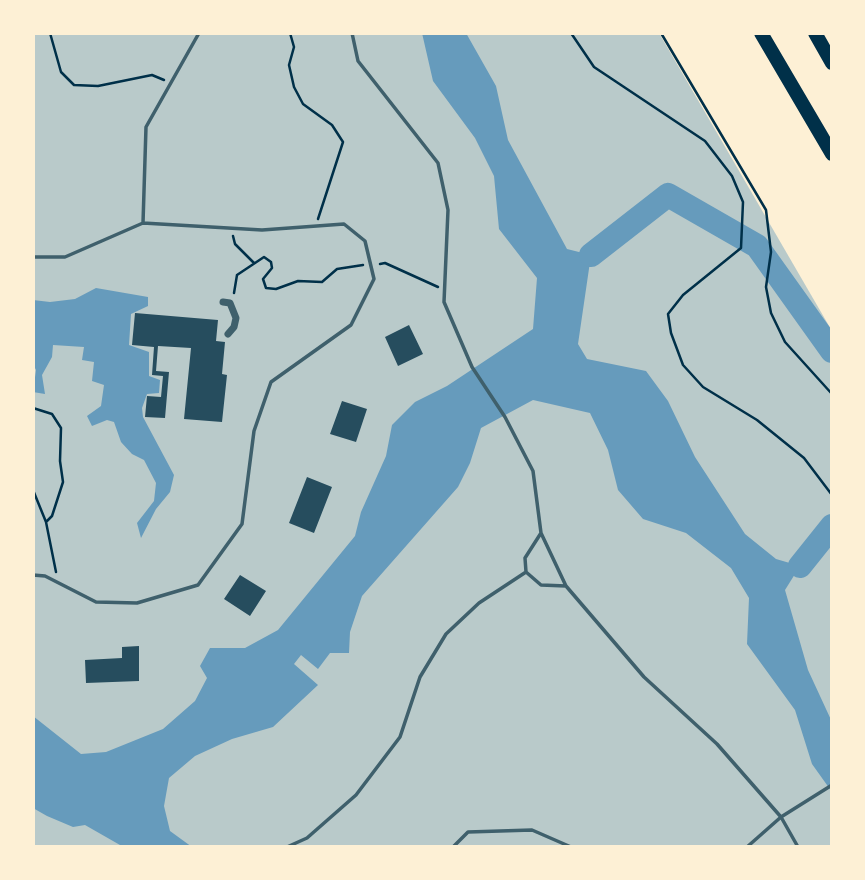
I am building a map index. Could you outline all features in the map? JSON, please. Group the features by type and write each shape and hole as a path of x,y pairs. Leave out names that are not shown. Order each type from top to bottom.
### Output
{"highway":[{"path":"761,33 832,154"},
{"path":"815,33 832,63"}],"street":[{"path":"227,302 236,318 234,327 228,334"}],"lane":[{"path":"143,223 146,127 199,33"},
{"path":"352,33 358,61 438,163 447,210 444,302 472,367 505,417 533,471 541,533 566,586 644,677 717,744 781,817 798,847"},
{"path":"33,257 65,257 143,223 231,229 344,223 365,241 374,279 351,325 271,382 254,430 243,524 198,585 137,603 96,602 57,582 33,575"},
{"path":"541,533 525,558 526,572 541,585 566,586"},
{"path":"287,847 307,838 356,795 401,737 420,677 446,634 479,603 526,572"},
{"path":"747,847 781,817 832,785"},
{"path":"453,847 468,832 532,830 571,847"},
{"path":"307,838 310,847"}],"path":[{"path":"50,33 61,72 74,85 98,86 152,75 169,83"},
{"path":"290,33 294,47 289,65 294,87 303,104 332,125 343,142 333,178 318,214 318,225"},
{"path":"570,33 594,67 705,141 732,176 743,202 741,248 683,295 668,314 671,333 683,365 703,387 757,420 804,458 832,495"},
{"path":"661,33 766,210 771,252 766,287 771,313 780,332 785,342 832,394"},
{"path":"231,229 235,244 254,263"},
{"path":"227,302 237,275 264,257 271,261 272,268 264,279 266,288 276,289 298,281 322,282 337,269 354,264 385,263 444,290"},
{"path":"33,408 52,414 61,428 60,461 63,482 46,522"},
{"path":"33,489 46,522 57,582"}],"shaded area":[{"path":"33,33 659,33 832,331 832,847 33,847"}],"water":[{"path":"422,33 466,33 496,86 508,140 567,249 591,255 578,344 587,359 646,371 668,401 695,457 745,534 776,559 800,566 785,590 808,670 832,722 832,792 812,764 795,710 747,644 749,598 731,568 686,533 643,519 618,490 608,450 590,413 533,400 481,428 470,463 458,487 362,596 350,632 349,653 330,653 318,669 301,655 294,664 318,685 273,727 232,739 195,756 169,778 164,806 170,831 192,847 120,845 85,825 73,827 47,816 33,808 33,716 81,754 106,752 163,729 195,701 207,678 200,666 210,648 245,648 278,630 355,536 361,512 386,456 392,425 415,402 447,386 533,329 537,278 499,229 494,176 475,138 433,81"},
{"path":"96,288 148,297 148,306 131,314 129,345 149,352 149,376 160,380 159,393 147,394 142,408 143,417 174,475 170,492 156,509 141,538 137,523 154,501 156,483 144,460 132,454 121,442 114,422 107,420 92,426 87,416 101,406 104,385 92,381 94,362 82,360 84,347 53,345 52,357 42,375 45,394 33,392 36,370 33,364 33,300 50,302 75,299"}],"building":[{"path":"135,313 218,320 216,341 225,342 222,374 227,375 222,422 184,419 191,348 158,346 156,371 169,372 165,418 145,417 147,396 161,397 163,376 152,375 154,347 132,345"},
{"path":"409,325 423,354 398,366 385,337"},
{"path":"342,401 367,409 356,442 330,434"},
{"path":"307,477 332,487 314,533 289,523"},
{"path":"240,575 266,591 250,616 224,599"},
{"path":"139,646 139,681 86,683 85,660 122,658 122,647"}],"waterway":[{"path":"591,255 668,195 757,246 832,351"},
{"path":"800,566 832,526"}]}
